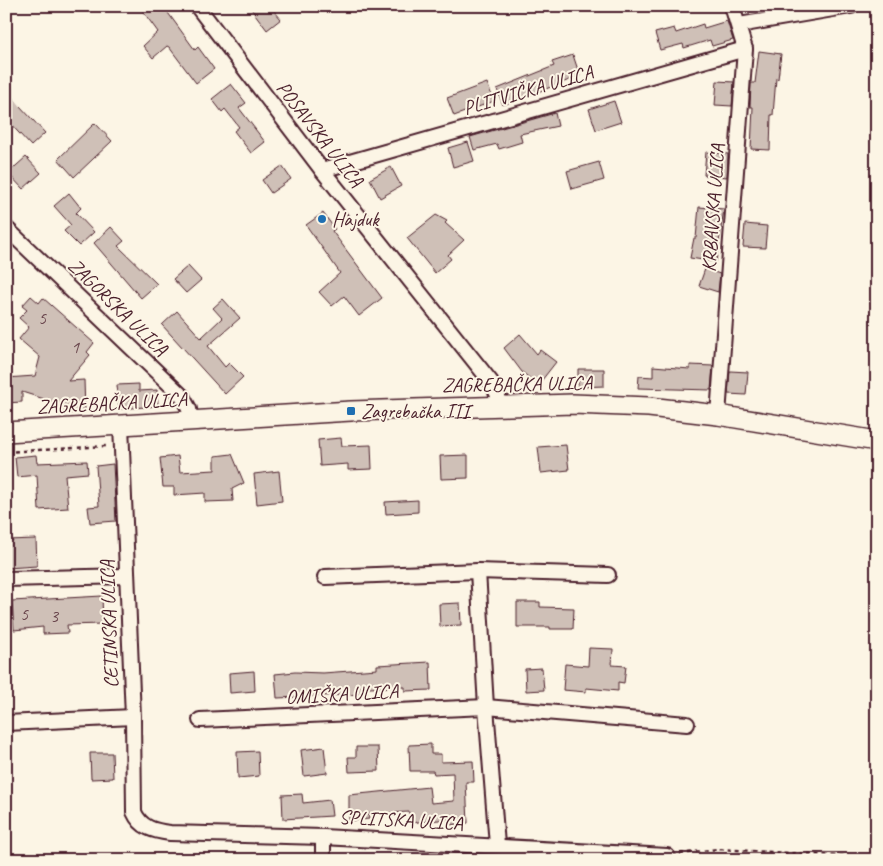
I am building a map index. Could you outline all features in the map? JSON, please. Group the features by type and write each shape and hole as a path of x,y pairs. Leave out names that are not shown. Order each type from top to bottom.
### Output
{"main road":[{"name":"ZAGREBAČKA ULICA","path":"6,432 350,411 573,404 649,407 718,415 877,441"}],"street":[{"name":"POSAVSKA ULICA","path":"197,6 322,170 491,382 498,395 499,405"},
{"name":"KRBAVSKA ULICA","path":"718,415 745,49 732,6"},
{"path":"739,24 826,8 851,6"},
{"name":"PLITVIČKA ULICA","path":"322,170 745,49"},
{"name":"ZAGORSKA ULICA","path":"6,228 182,396 189,409 191,422"},
{"name":"CETINSKA ULICA","path":"120,426 133,717 134,812 137,820"},
{"path":"478,571 497,845"},
{"path":"324,577 478,571 608,575"},
{"path":"6,579 127,576"},
{"name":"OMIŠKA ULICA","path":"200,720 486,707 687,724"},
{"path":"6,722 133,717"},
{"name":"SPLITSKA ULICA","path":"137,820 156,831 170,833 323,837 497,845 667,856"},
{"path":"323,837 323,860"}],"path":[{"path":"6,452 121,445"},
{"path":"667,856 717,850 877,858"}],"building":[{"path":"139,6 163,6 195,50 198,47 214,69 196,83 169,47 167,46 153,58 143,46 158,32"},
{"path":"249,6 270,6 281,19 267,30"},
{"path":"727,21 733,40 712,46 710,40 684,48 683,44 660,50 655,33 674,28 676,33 703,24 704,28"},
{"path":"759,51 781,54 778,79 776,78 773,115 771,115 770,150 751,149 753,107 750,107 751,83 755,83"},
{"path":"573,55 580,76 503,105 497,89 554,66 552,62"},
{"path":"717,81 734,82 732,106 715,105"},
{"path":"487,83 494,101 454,116 447,98"},
{"path":"231,84 246,103 239,108 265,142 251,153 234,131 239,127 225,109 222,112 212,99"},
{"path":"6,91 45,133 31,146 6,119"},
{"path":"614,101 621,122 596,130 589,109"},
{"path":"555,113 558,126 520,134 522,142 499,149 497,144 474,150 470,137"},
{"path":"95,123 112,141 74,177 58,159"},
{"path":"468,142 474,161 453,167 448,148"},
{"path":"706,152 728,154 727,177 704,175"},
{"path":"26,157 41,173 23,189 8,173"},
{"path":"599,162 604,180 572,189 567,171"},
{"path":"282,166 291,179 271,193 262,180"},
{"path":"391,167 401,186 380,198 370,179"},
{"path":"69,193 81,208 76,213 94,232 79,246 64,231 71,225 54,206"},
{"path":"699,207 724,209 716,262 690,258 694,238 696,238"},
{"path":"323,213 335,229 332,231 382,298 359,316 344,296 332,306 319,292 340,273 306,225"},
{"path":"436,215 447,221 445,223 464,240 448,255 451,259 435,273 407,238"},
{"path":"745,224 767,226 765,248 743,247"},
{"path":"111,227 124,241 118,246 157,284 141,298 94,243"},
{"path":"188,266 201,280 186,293 173,279"},
{"path":"705,269 720,274 718,292 699,286"},
{"path":"31,296 39,303 43,298 94,343 87,352 90,355 68,381 84,380 85,412 57,414 57,403 22,392 22,402 6,403 6,378 35,376 40,357 19,339 29,327 19,318 27,310 22,306"},
{"path":"223,299 240,318 208,346 225,367 229,363 243,377 225,394 162,325 177,311 201,338 222,318 213,308"},
{"path":"520,334 537,354 540,350 556,362 538,385 522,372 504,348"},
{"path":"690,365 713,366 711,390 638,388 639,376 653,377 653,366 690,369"},
{"path":"578,369 604,369 604,386 578,387"},
{"path":"730,371 748,372 746,395 728,394"},
{"path":"139,384 139,391 157,390 158,406 119,409 117,385"},
{"path":"341,438 342,446 371,445 372,469 348,470 348,464 320,466 318,440"},
{"path":"566,445 569,470 541,473 538,447"},
{"path":"232,454 244,483 232,489 233,501 205,502 205,493 174,495 174,487 163,487 160,458 178,456 180,472 215,470 215,456"},
{"path":"36,455 37,463 87,461 88,473 65,475 68,508 39,510 37,475 17,477 15,457"},
{"path":"468,455 468,478 441,479 440,456"},
{"path":"113,464 116,521 90,523 88,507 99,506 96,466"},
{"path":"279,471 282,501 257,504 254,474"},
{"path":"418,500 418,512 386,514 385,502"},
{"path":"36,539 37,566 7,568 6,540"},
{"path":"102,596 103,624 67,625 68,633 43,634 43,627 14,630 12,601"},
{"path":"517,602 540,602 540,607 574,608 573,629 517,627"},
{"path":"460,603 461,625 440,626 439,604"},
{"path":"589,648 613,649 612,665 626,666 624,683 618,682 618,691 586,688 586,692 563,690 565,664 588,666"},
{"path":"430,662 431,690 405,691 405,687 367,688 367,694 277,698 275,674 377,669 377,665"},
{"path":"542,668 544,690 526,691 525,669"},
{"path":"254,671 255,691 230,693 229,673"},
{"path":"431,744 431,754 441,754 441,762 473,761 474,782 466,782 468,823 448,825 448,819 410,823 409,812 368,814 369,819 349,821 349,795 429,787 431,803 454,801 453,773 434,774 433,771 410,771 409,745"},
{"path":"324,747 327,773 304,776 301,750"},
{"path":"356,747 378,747 379,771 349,772 348,757 356,757"},
{"path":"258,751 259,776 238,778 237,752"},
{"path":"90,753 112,753 113,778 91,779"},
{"path":"302,794 303,803 330,800 332,816 283,819 282,795"}],"place":[{"name":"Hajduk","path":"322,219"},
{"name":"Zagrebačka III","path":"351,411"}]}
